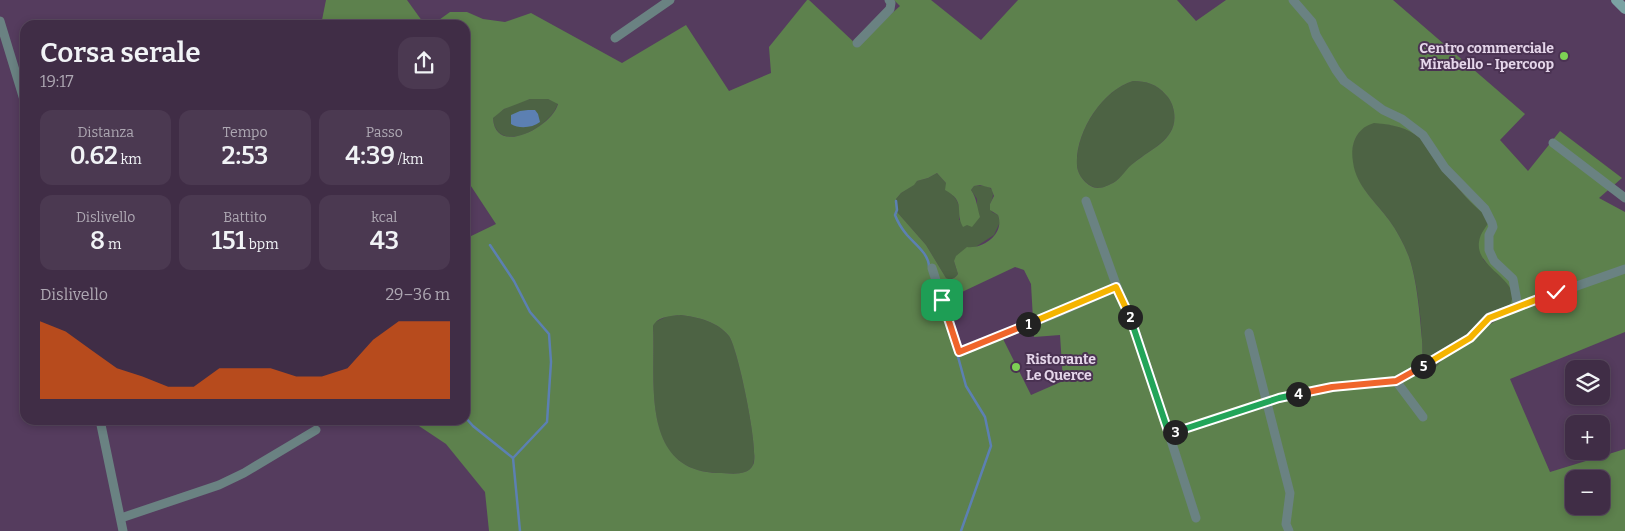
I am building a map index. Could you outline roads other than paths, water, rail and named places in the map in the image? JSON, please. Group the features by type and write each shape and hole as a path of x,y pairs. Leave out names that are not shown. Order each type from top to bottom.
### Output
{"main road":[{"path":"1616,0 1625,10"}],"street":[{"path":"615,38 670,0"},
{"path":"857,43 890,9 892,3 889,0"},
{"path":"1293,0 1312,22 1320,42 1344,81 1383,110 1402,119 1423,135 1445,168 1485,209 1492,223 1489,235 1489,250 1494,261 1513,279 1518,307"},
{"path":"0,21 20,87"},
{"path":"1552,143 1625,198"},
{"path":"1086,201 1116,287 1132,321 1196,518"},
{"path":"932,268 959,352 1062,311 1116,287"},
{"path":"1169,434 1279,398 1332,387 1396,381 1470,338 1489,318 1625,269"},
{"path":"1249,332 1290,493 1286,524 1290,531"},
{"path":"1396,381 1422,417"},
{"path":"101,425 123,531"},
{"path":"120,518 219,485 316,430"}],"water":[{"path":"535,110 540,122 526,127 518,127 511,124 511,115"}],"waterway":[{"path":"896,201 897,210 895,215 897,221 927,258 929,267"},
{"path":"490,245 514,281 530,312 549,334 551,362 547,422 513,458"},
{"path":"957,353 966,386 985,417 991,446 961,531"},
{"path":"470,423 513,458 520,531"}],"place":[{"name":"Centro commerciale Mirabello - Ipercoop","path":"1564,56"},
{"name":"Ristorante Le Querce","path":"1016,367"}]}
